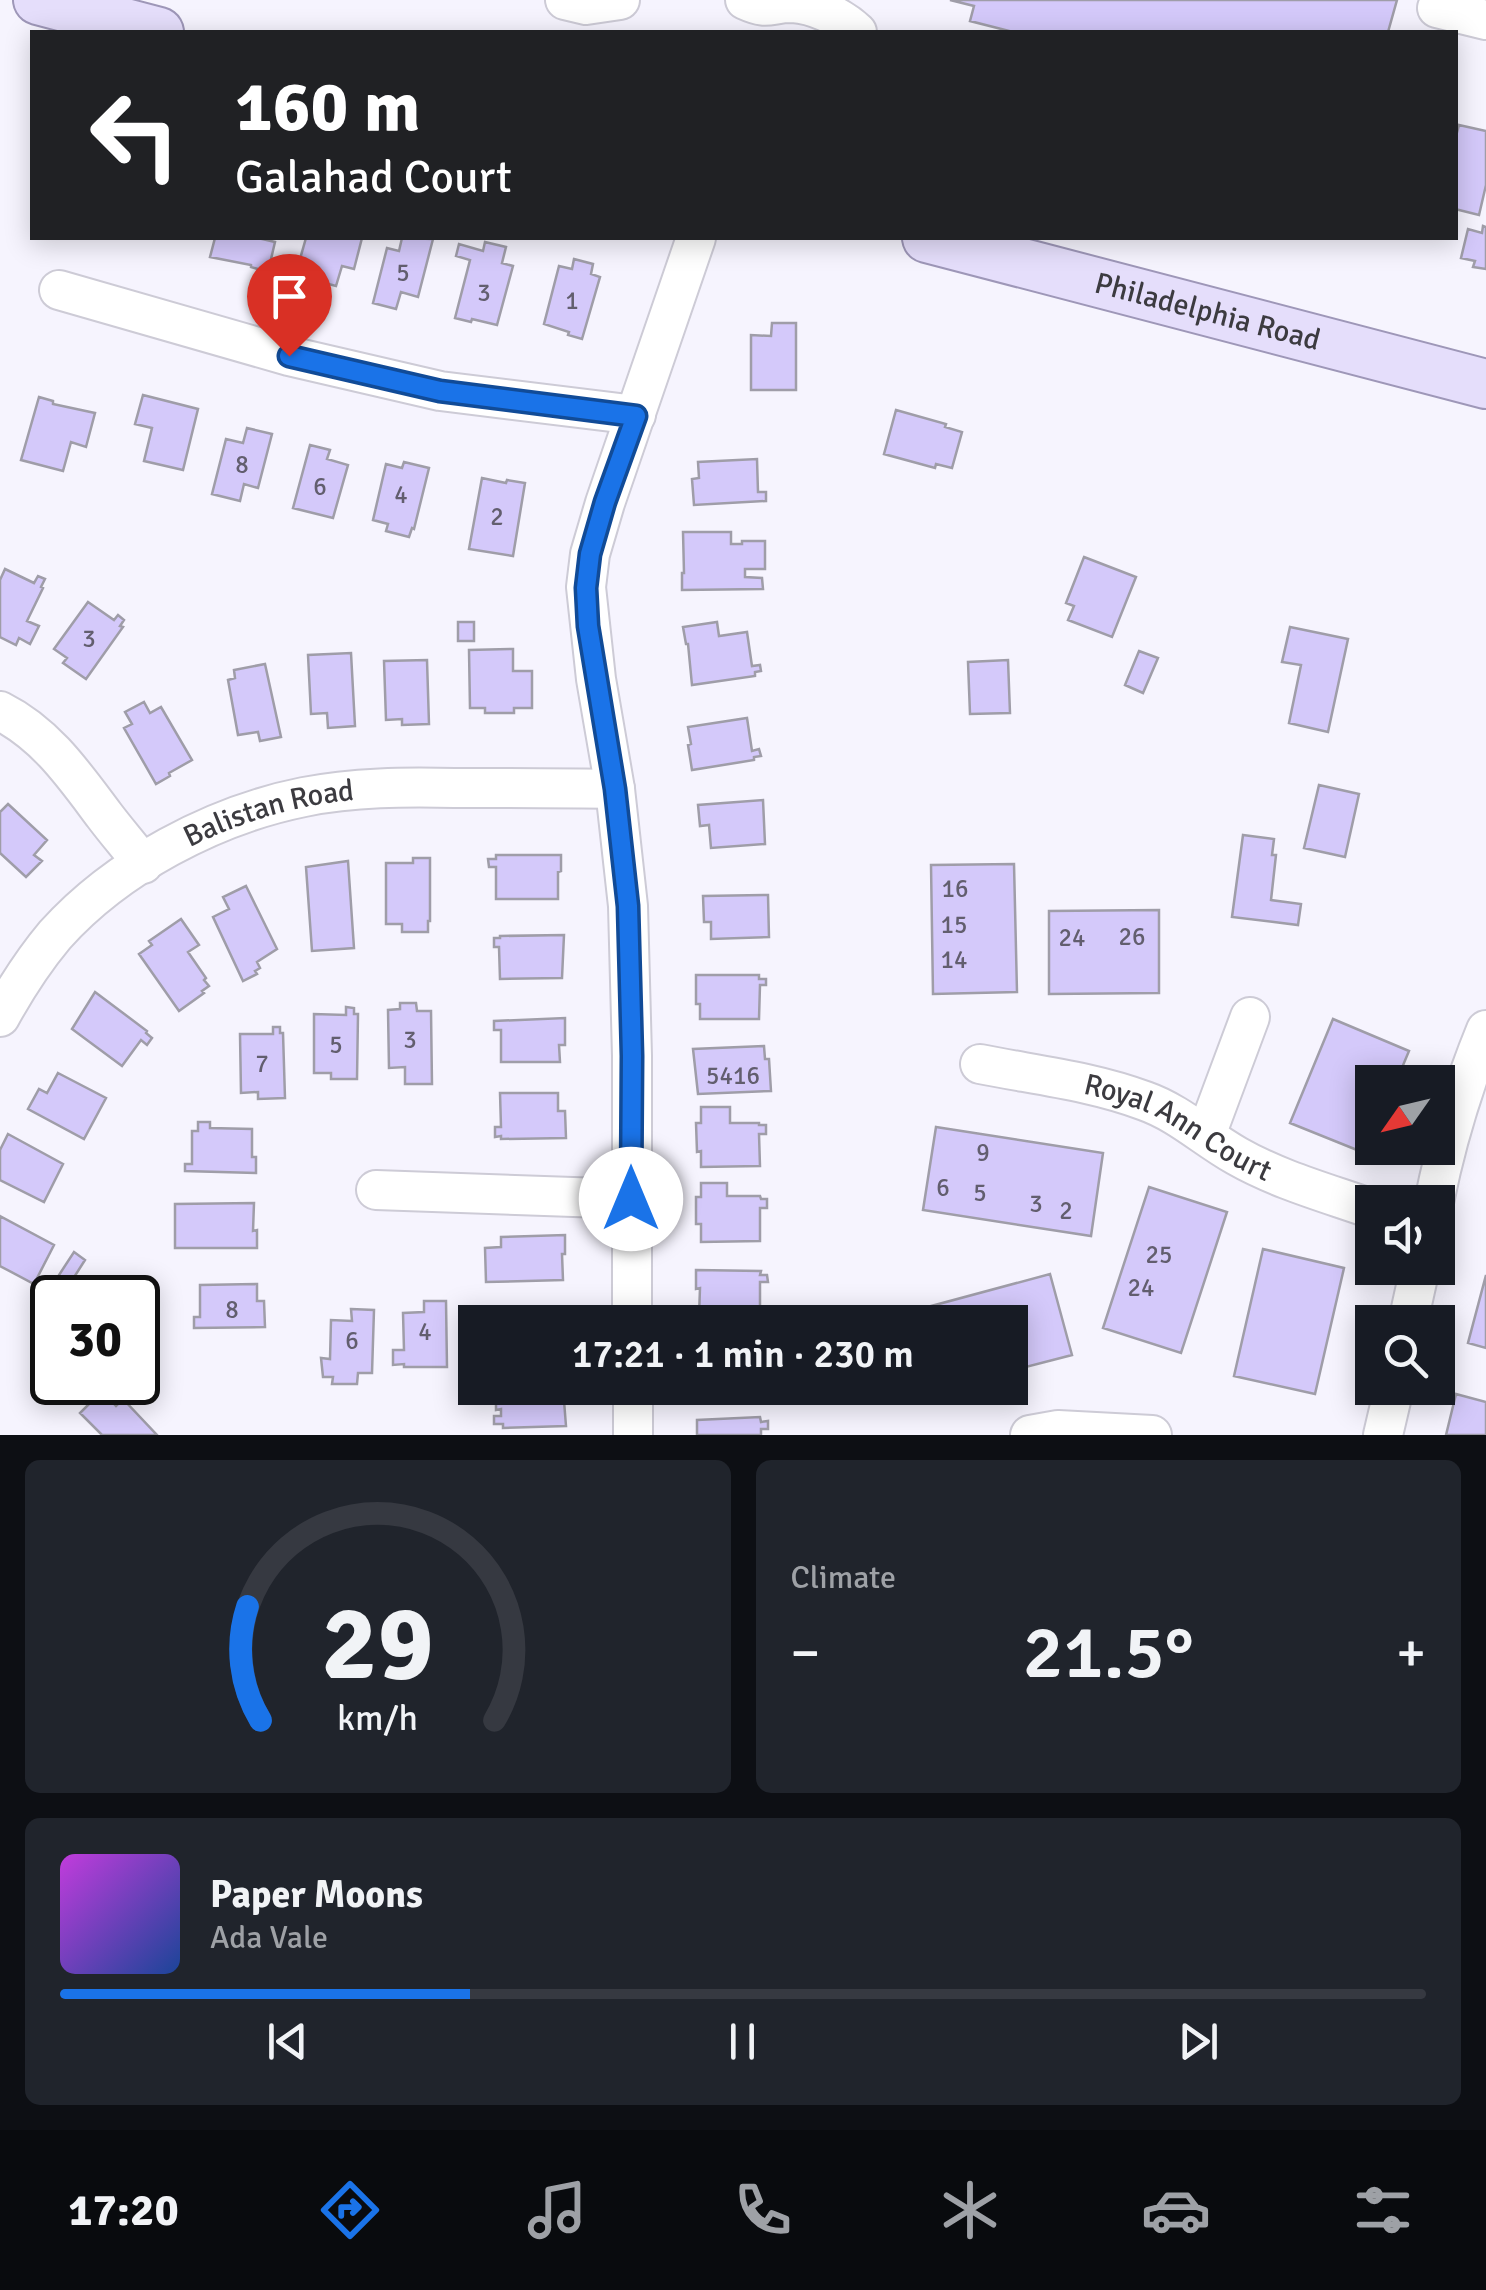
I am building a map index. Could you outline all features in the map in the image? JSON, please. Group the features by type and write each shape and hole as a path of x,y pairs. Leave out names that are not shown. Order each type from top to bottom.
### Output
{"main road":[{"path":"38,0 151,30"},
{"name":"Philadelphia Road","path":"935,240 1486,384"}],"street":[{"path":"566,0 586,5 620,0"},
{"path":"756,10 794,3 826,12 853,30"},
{"path":"1436,13 1486,20"},
{"path":"632,1305 628,906 586,588 590,554 605,502 695,240"},
{"path":"59,290 289,356 440,391 636,416"},
{"path":"0,711 40,737 62,760 142,864"},
{"name":"Balistan Road","path":"0,1017 55,936 93,900 142,864 226,820 305,796 393,787 615,789"},
{"path":"1206,1135 1250,1017"},
{"path":"1438,1185 1468,1074 1486,1030"},
{"name":"Royal Ann Court","path":"980,1064 1086,1084 1146,1101 1180,1118 1236,1156 1282,1178 1355,1202"},
{"path":"376,1190 631,1199"},
{"path":"633,1405 633,1435"},
{"path":"1383,1435 1390,1405"},
{"path":"1030,1435 1058,1430 1152,1435"}],"building":[{"path":"950,0 1397,0 1389,30 1005,30 970,21 974,6"},
{"path":"1459,125 1486,131 1486,185 1479,215 1458,210"},
{"path":"1483,226 1486,269 1473,267 1475,261 1461,258 1468,229 1482,233"},
{"path":"214,240 275,242 268,272 210,257"},
{"path":"305,240 361,240 354,269 342,266 336,286 321,282 319,287 294,280"},
{"path":"402,240 433,240 418,297 401,292 396,309 373,303 387,248 399,251"},
{"path":"485,242 506,247 502,263 513,266 497,325 455,318 470,260 456,256 459,244 483,251"},
{"path":"574,259 593,264 591,274 600,277 582,339 544,324 559,266 572,269"},
{"path":"772,323 796,323 796,390 751,390 751,335 771,336"},
{"path":"143,395 198,409 183,470 144,461 152,428 135,424"},
{"path":"39,397 95,413 86,447 71,442 63,471 21,460"},
{"path":"896,410 962,432 952,468 936,464 935,468 884,454"},
{"path":"247,428 272,434 258,488 244,484 240,501 212,494 226,439 243,443"},
{"path":"310,445 330,450 327,459 348,465 333,518 293,508"},
{"path":"757,459 758,492 766,492 766,501 694,505 692,479 699,478 698,462"},
{"path":"404,462 429,468 409,537 386,531 388,524 373,520 386,464 402,468"},
{"path":"482,478 525,483 513,556 469,549"},
{"path":"683,532 731,532 731,544 765,541 765,569 745,569 745,577 762,578 763,589 682,590"},
{"path":"1084,557 1136,577 1112,637 1068,620 1074,606 1066,603"},
{"path":"5,569 34,583 38,576 45,579 27,621 39,626 30,644 19,638 16,645 0,637 0,580"},
{"path":"88,602 114,620 118,615 124,620 86,679 63,663 67,658 54,649"},
{"path":"458,622 474,622 474,641 458,641"},
{"path":"717,622 719,636 747,632 752,666 760,665 761,671 755,672 755,676 692,685 683,627"},
{"path":"1290,627 1348,639 1328,732 1289,723 1301,665 1282,662"},
{"path":"513,649 513,671 532,671 532,708 514,708 514,713 485,713 485,708 470,708 469,650"},
{"path":"1139,651 1158,658 1143,693 1125,685"},
{"path":"351,653 355,726 328,728 327,713 311,714 308,655"},
{"path":"427,660 429,724 402,725 402,719 386,720 384,661"},
{"path":"1008,660 1010,713 970,714 968,662"},
{"path":"265,664 281,737 260,741 258,732 238,735 228,680 235,678 234,670"},
{"path":"144,702 150,713 161,707 192,760 156,784 124,728 132,724 125,712"},
{"path":"747,718 752,751 759,749 761,756 692,770 688,727"},
{"path":"1319,785 1359,794 1345,857 1304,848"},
{"path":"763,800 765,844 711,848 709,825 700,826 698,805"},
{"path":"8,804 47,840 34,855 42,861 26,877 0,853 0,812"},
{"path":"1243,835 1274,839 1271,900 1301,904 1298,925 1232,917"},
{"path":"496,855 561,855 558,899 496,899 496,867 489,867 488,859 496,859"},
{"path":"413,858 430,858 428,932 402,932 402,924 386,924 386,863 413,863"},
{"path":"348,861 354,948 312,951 306,867"},
{"path":"1014,864 1017,992 933,994 931,865"},
{"path":"246,886 277,949 257,962 257,974 243,981 213,917 229,909 223,897"},
{"path":"768,895 769,937 711,939 711,922 704,922 703,896"},
{"path":"1159,910 1159,993 1049,994 1049,911"},
{"path":"181,919 199,945 188,952 209,986 179,1011 139,954 152,945 149,941"},
{"path":"564,935 562,978 500,979 499,947 494,947 494,938"},
{"path":"696,975 759,975 759,979 766,979 766,985 760,985 759,1019 700,1019"},
{"path":"95,992 152,1038 147,1045 141,1040 122,1066 72,1029"},
{"path":"400,1003 416,1003 417,1011 431,1011 432,1084 405,1084 405,1067 389,1068 388,1010 400,1009"},
{"path":"346,1007 354,1008 354,1014 358,1014 357,1079 331,1079 331,1073 314,1073 314,1014 346,1015"},
{"path":"565,1018 565,1045 559,1045 560,1062 501,1062 501,1030 494,1030 494,1021"},
{"path":"1333,1019 1409,1051 1403,1065 1355,1065 1355,1149 1290,1123"},
{"path":"273,1027 280,1027 283,1033 285,1098 258,1099 258,1092 241,1093 240,1034 273,1034"},
{"path":"764,1046 771,1091 698,1094 693,1049"},
{"path":"58,1073 106,1098 84,1139 28,1109 39,1089 47,1093"},
{"path":"500,1093 558,1093 558,1111 565,1111 566,1138 495,1137 495,1127 501,1127"},
{"path":"701,1107 730,1107 730,1123 766,1125 766,1134 759,1134 760,1166 701,1167 696,1123 701,1123"},
{"path":"198,1122 210,1122 210,1128 252,1129 256,1173 185,1171 185,1164 192,1164 192,1131 198,1131"},
{"path":"936,1127 1103,1153 1091,1236 923,1210"},
{"path":"8,1134 63,1164 44,1202 0,1180 0,1150"},
{"path":"701,1183 727,1183 727,1196 767,1199 767,1208 760,1208 760,1241 701,1242 696,1197 701,1197"},
{"path":"1149,1187 1227,1212 1181,1353 1103,1328"},
{"path":"254,1203 257,1248 175,1248 175,1204"},
{"path":"0,1216 54,1245 39,1275 30,1275 30,1282 0,1266"},
{"path":"565,1235 563,1280 486,1282 485,1248 501,1247 501,1237"},
{"path":"1263,1249 1344,1268 1315,1394 1234,1376"},
{"path":"74,1252 85,1260 75,1275 59,1275"},
{"path":"696,1270 761,1271 760,1275 767,1275 768,1282 760,1282 760,1305 699,1305 700,1288 696,1289"},
{"path":"1050,1274 1072,1355 1028,1366 1028,1305 935,1305"},
{"path":"1486,1275 1486,1348 1468,1343"},
{"path":"257,1284 257,1301 264,1301 265,1327 194,1328 194,1317 200,1317 200,1285"},
{"path":"424,1301 446,1301 447,1367 393,1365 393,1350 404,1350 403,1313 424,1312"},
{"path":"351,1309 374,1310 372,1373 358,1373 357,1384 332,1384 333,1377 323,1377 321,1358 330,1359 331,1320 352,1321"},
{"path":"1456,1394 1486,1402 1486,1435 1446,1435"},
{"path":"88,1405 129,1405 157,1435 102,1435 80,1413"},
{"path":"496,1405 564,1405 566,1426 503,1428 503,1424 494,1424 494,1416 501,1416 501,1409 496,1410"},
{"path":"760,1417 761,1422 768,1421 768,1429 761,1429 761,1435 697,1435 697,1420"}],"route":[{"path":"289,356 440,391 636,416 605,502 590,554 586,588 628,906 631,1199"}]}
